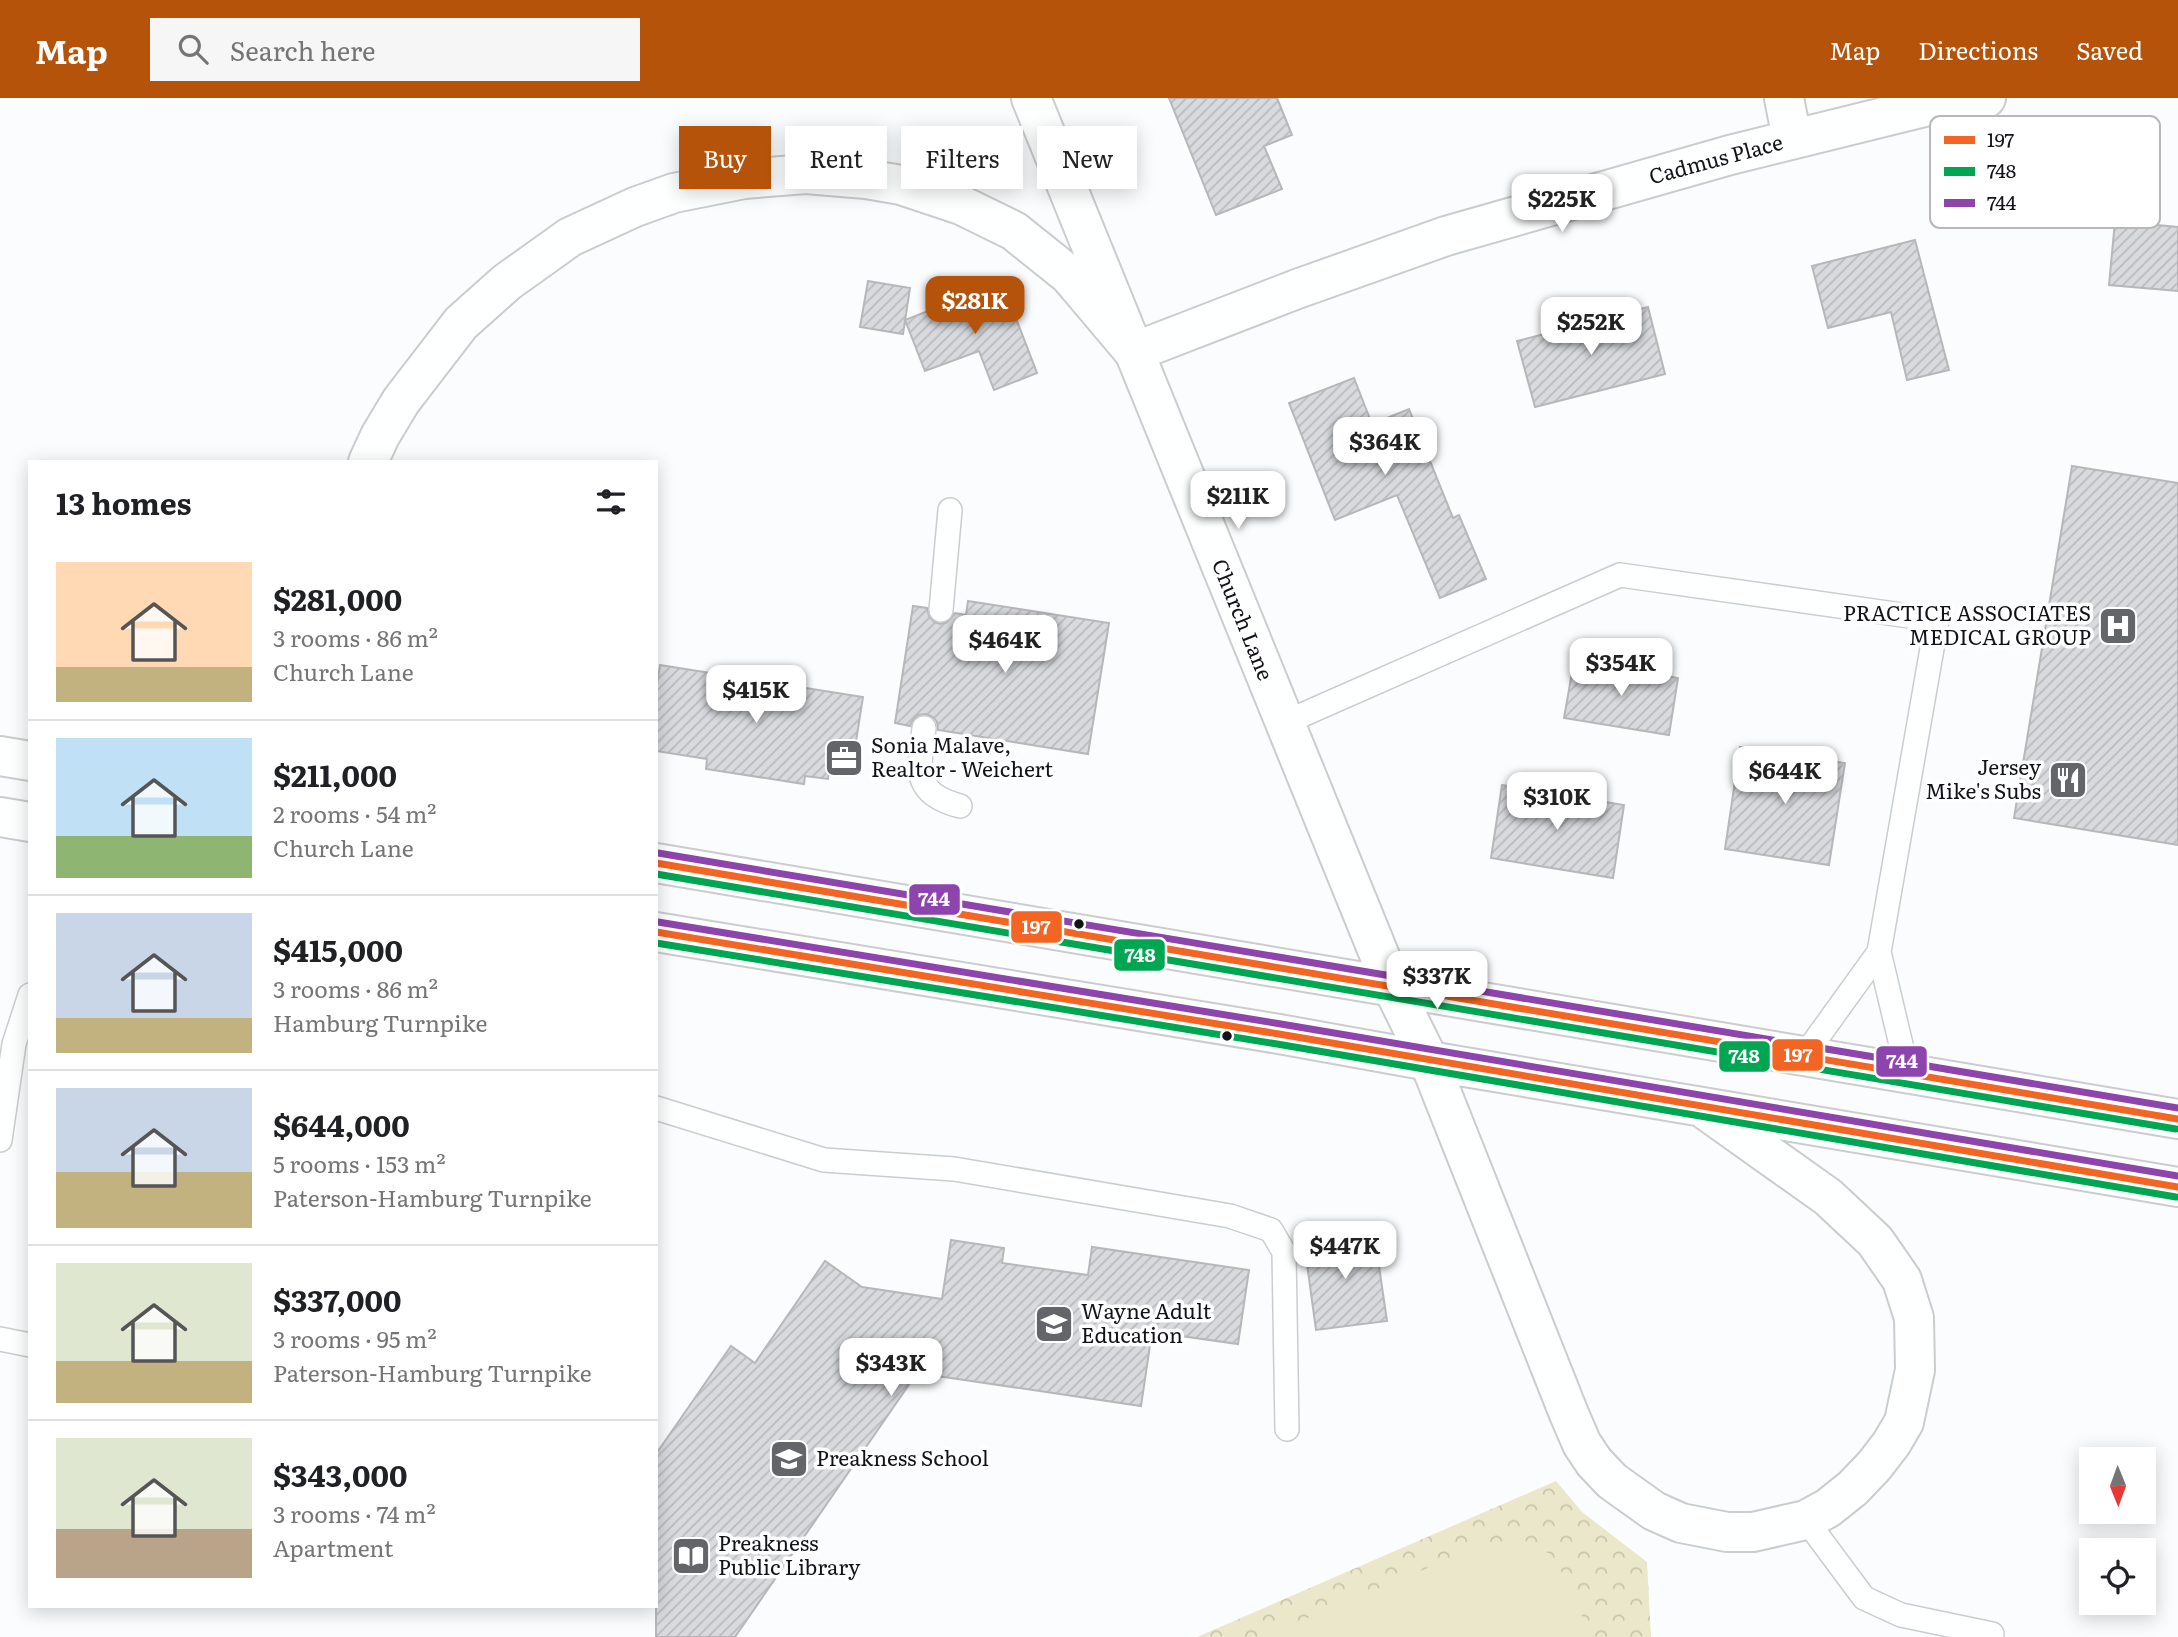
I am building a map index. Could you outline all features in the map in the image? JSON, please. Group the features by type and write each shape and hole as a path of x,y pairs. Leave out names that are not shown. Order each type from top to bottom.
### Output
{"main road":[{"name":"Church Lane","path":"1031,98 1284,723 1392,986 1429,1061 1583,1444 1594,1462 1612,1481 1654,1511 1681,1523 1727,1532 1753,1532 1806,1520 1828,1508 1853,1488 1886,1451 1903,1422 1915,1370 1914,1318 1902,1280 1875,1241 1828,1198 1700,1106"},
{"path":"1784,98 1792,139"},
{"name":"Cadmus Place","path":"1134,352 1297,289 1446,236 1792,139 1928,106 1986,98"},
{"path":"369,460 401,401 461,323 507,282 570,237 635,207 674,193 744,178 806,174 866,179 901,185 961,205 1014,231 1069,275 1134,352"},
{"path":"0,756 28,761"},
{"path":"0,817 28,822"},
{"path":"658,863 2178,1119"},
{"path":"658,932 1279,1034 2178,1187"}],"lane":[{"path":"941,610 950,510"},
{"path":"1284,723 1620,575 1937,620 1880,952 1908,1074"},
{"path":"924,728 919,769 925,787 941,801 960,806"},
{"path":"1804,1056 1880,952"},
{"path":"0,1140 14,1044 28,1001"},
{"path":"665,1112 824,1160 954,1169 1230,1216 1271,1230 1284,1252 1287,1429"},
{"path":"0,1339 28,1345"},
{"path":"1806,1520 1864,1598 1901,1615 1992,1634"}],"green space":[{"path":"1556,1481 1582,1512 1647,1562 1651,1637 1197,1637"},
{"path":"1518,1537 1550,1554 1576,1595 1588,1637 1262,1637 1473,1549"}],"building":[{"path":"1169,98 1277,98 1292,135 1264,146 1282,189 1216,215"},
{"path":"2178,227 2178,291 2109,285 2114,228"},
{"path":"1915,240 1949,370 1907,380 1891,312 1828,328 1812,266"},
{"path":"868,281 910,288 903,334 860,327"},
{"path":"1002,282 1037,373 994,390 979,351 925,371 905,320"},
{"path":"1648,307 1665,374 1535,407 1517,341"},
{"path":"1354,378 1372,424 1409,409 1453,518 1459,515 1486,579 1440,598 1397,495 1335,520 1289,403"},
{"path":"2072,466 2178,483 2178,845 2014,818"},
{"path":"968,601 1109,623 1088,754 938,730 937,722 926,714 918,715 910,726 895,723 913,606 927,608 929,616 940,624 947,622 955,613 966,615"},
{"path":"1574,661 1678,678 1669,735 1564,718"},
{"path":"660,665 863,697 851,773 829,770 828,779 805,776 804,784 706,769 707,759 658,751"},
{"path":"1740,747 1845,763 1829,865 1725,849"},
{"path":"1502,785 1624,805 1613,878 1491,858"},
{"path":"1374,1232 1387,1321 1316,1330 1304,1242"},
{"path":"951,1240 1004,1248 1002,1263 1088,1275 1092,1247 1249,1270 1238,1344 1152,1332 1141,1406 917,1373 735,1637 656,1637 658,1451 731,1346 755,1363 825,1261 862,1287 942,1299"}],"transit line":[{"name":"744","path":"658,853 2178,1108"},
{"name":"197","path":"658,863 2178,1119"},
{"name":"748","path":"658,874 2176,1129"},
{"name":"744","path":"658,922 2178,1176"},
{"name":"197","path":"658,932 1279,1034 2178,1187"},
{"name":"748","path":"658,943 1277,1044 2176,1197"}],"place":[{"name":"PRACTICE ASSOCIATES MEDICAL GROUP","path":"2118,626"},
{"name":"Sonia Malave, Realtor - Weichert","path":"844,758"},
{"name":"Jersey Mike's Subs","path":"2068,780"},
{"name":"Wayne Adult Education","path":"1054,1324"},
{"name":"Preakness School","path":"789,1459"},
{"name":"Preakness Public Library","path":"691,1556"}]}
